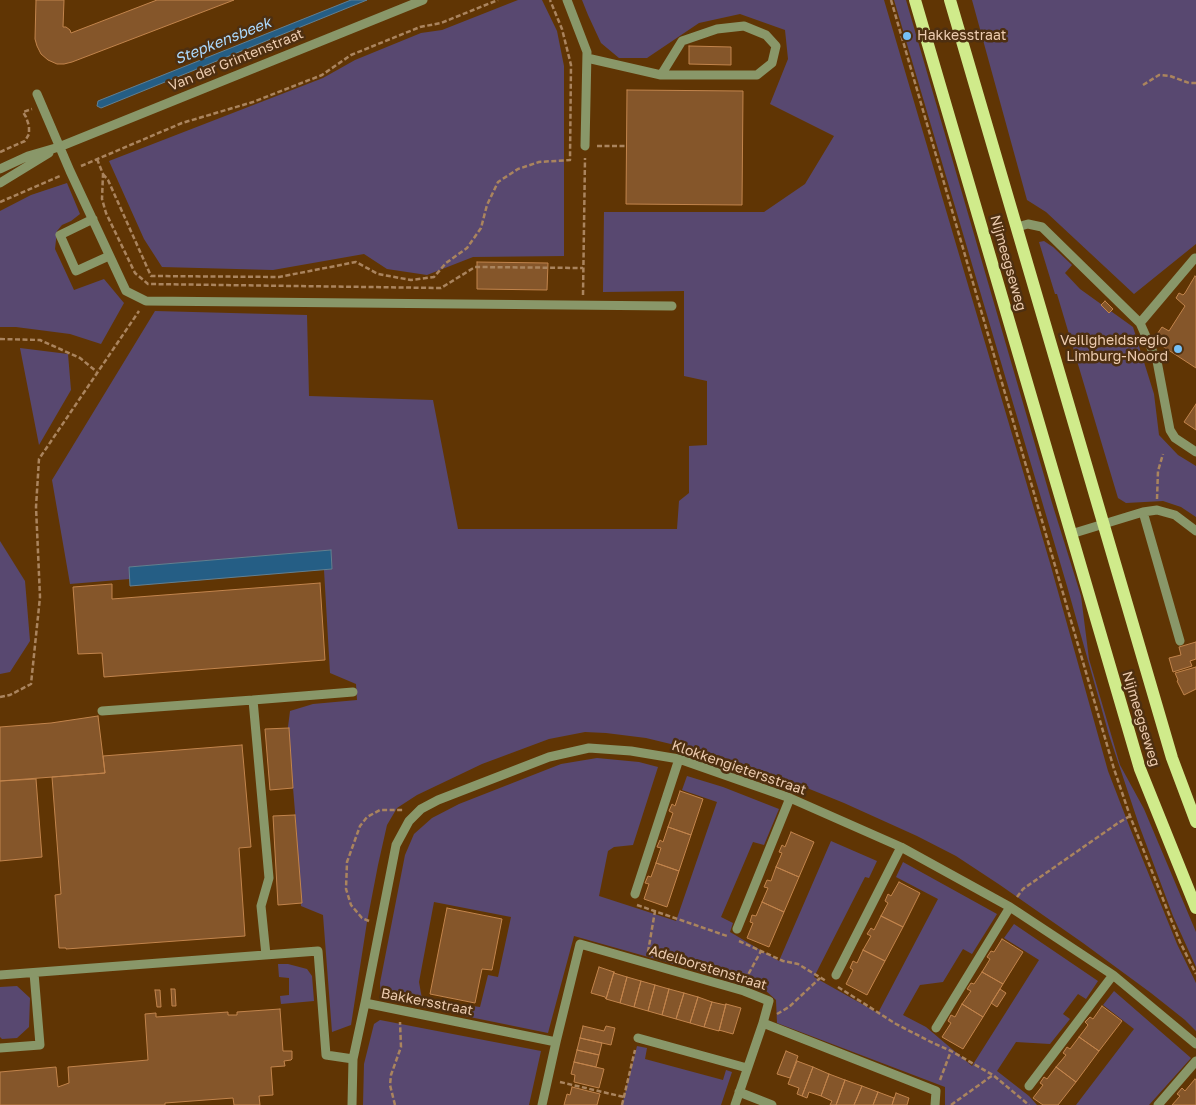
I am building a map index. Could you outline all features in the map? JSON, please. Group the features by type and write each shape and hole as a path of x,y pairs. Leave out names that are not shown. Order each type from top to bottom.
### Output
{"main road":[{"name":"Nijmeegseweg","path":"915,0 1140,769 1196,908"},
{"name":"Nijmeegseweg","path":"950,0 1172,758 1196,822"}],"street":[{"name":"Van der Grintenstraat","path":"0,169 28,156 59,147 423,0"},
{"path":"567,0 587,58 585,146"},
{"path":"587,58 661,75 757,75 772,64 776,46 766,35 744,26 717,29 682,41 661,75"},
{"path":"37,94 59,147 126,291 146,301 672,306"},
{"name":"Van der Grintenstraat","path":"0,184 59,147"},
{"path":"93,219 60,235 76,272 109,256"},
{"path":"1017,227 1028,224 1042,227 1140,323 1157,361 1170,430 1175,438 1196,452"},
{"path":"1140,323 1195,258"},
{"path":"1071,534 1143,512 1157,510 1175,515 1196,531"},
{"path":"1143,512 1180,641"},
{"path":"102,711 353,692"},
{"path":"253,700 269,878 262,906 266,955"},
{"name":"Klokkengietersstraat","path":"364,1003 396,845 409,821 421,809 438,800 549,756 589,748 631,751 679,759 790,798 901,847 1010,906 1113,975 1196,1044"},
{"path":"635,894 679,759"},
{"path":"737,929 790,798"},
{"path":"836,975 901,847"},
{"path":"936,1028 1010,906"},
{"name":"Adelborstenstraat","path":"556,1042 580,944 769,1001 763,1023"},
{"path":"0,976 318,951 326,1055 352,1059"},
{"path":"0,1048 40,1045 34,973"},
{"path":"1029,1086 1113,975"},
{"name":"Bakkersstraat","path":"352,1105 352,1059 364,1003 556,1042"},
{"path":"735,1105 763,1023 936,1091 935,1105"},
{"path":"638,1038 747,1068"},
{"path":"542,1105 556,1042"},
{"path":"1158,1105 1196,1061"},
{"path":"739,1092 772,1105"}],"path":[{"path":"0,202 182,123 253,102 322,75 351,55 498,0"},
{"path":"97,159 151,276 279,277 356,262 378,274 412,280 434,277 446,263 467,248 481,228 487,205 498,182 518,169 532,164 570,160 571,65 562,28 550,0"},
{"path":"891,0 1111,760 1130,816 1180,942 1196,974"},
{"path":"1143,85 1159,75 1196,83"},
{"path":"0,152 25,141 29,134 29,126 23,112 42,106"},
{"path":"583,305 585,146"},
{"path":"103,174 102,199 106,213 134,273 148,284 440,288 475,266 583,268"},
{"path":"0,697 10,695 31,684 40,597 36,507 39,459 146,301"},
{"path":"0,339 40,340 80,358 98,372"},
{"path":"1157,510 1158,471 1163,454"},
{"path":"380,925 362,918 351,905 346,889 348,862 360,826 367,817 380,810 421,809"},
{"path":"1010,906 1023,889 1130,816"},
{"path":"635,894 634,904 733,939 783,961 798,964 828,983"},
{"path":"650,944 655,911"},
{"path":"749,972 761,950"},
{"path":"789,1007 820,978"},
{"path":"837,987 896,1024 951,1051 993,1075 1029,1105"},
{"path":"395,1105 390,1085 391,1075 401,1047 400,1010"},
{"path":"622,1105 638,1038"},
{"path":"942,1074 951,1051"},
{"path":"951,1105 993,1075"},
{"path":"559,1082 624,1097"}],"shaded area":[{"path":"518,0 542,0 557,31 564,66 564,256 473,257 427,275 387,269 364,254 273,270 162,267 144,239 109,161 323,78 355,60 421,33 442,30"},
{"path":"582,0 884,0 1050,563 1108,771 1177,944 1196,983 1196,1031 1151,993 1083,943 956,856 917,836 844,803 775,775 716,755 646,738 585,732 549,739 482,764 417,795 397,808 387,825 378,865 351,1025 332,1032 323,915 301,906 288,727 290,711 313,704 357,700 356,684 330,673 324,570 332,569 331,550 129,567 130,579 70,584 52,480 155,311 307,315 309,396 433,400 458,529 677,529 679,501 689,493 689,446 707,445 707,381 684,376 684,291 603,292 604,212 764,212 805,184 834,136 770,104 788,59 785,30 740,14 699,23 647,58 619,58 601,43"},
{"path":"894,0 906,0 1052,503 1081,596 1089,659 1120,765 1144,809 1196,932 1196,967 1173,916 1139,825 1109,735 1067,586"},
{"path":"972,0 1196,0 1196,244 1134,294 1046,212 1027,200"},
{"path":"67,183 80,214 62,225 57,231 55,249 74,290 104,279 124,303 101,344 70,334 16,327 0,327 0,211 31,195"},
{"path":"1044,241 1072,265 1065,273 1080,289 1133,327 1154,394 1159,435 1178,455 1196,466 1196,517 1181,507 1163,501 1126,503 1118,498 1057,294 1055,294 1039,242"},
{"path":"20,348 68,354 71,390 39,445"},
{"path":"0,541 25,581 30,641 10,672 0,674"},
{"path":"597,758 639,762 658,767 633,845 614,847 608,851 599,896 676,921 717,802 682,790 687,776 723,787 779,809 764,845 753,842 721,917 733,923 730,932 779,961 831,841 877,861 869,878 865,877 814,977 878,1013 938,899 896,877 903,862 997,914 972,954 963,949 943,982 920,985 903,1015 926,1027 972,1066 1039,960 1004,938 1014,924 1098,981 1086,999 1078,994 1063,1014 1070,1019 1050,1044 1016,1042 997,1071 1029,1096 1037,1105 945,1105 945,1087 777,1023 776,1000 765,990 574,936 548,1033 460,1015 464,1005 480,1007 488,975 498,977 511,917 434,902 419,982 422,999 439,1002 437,1010 381,999 380,983 405,855 414,834 432,818 459,804 561,764"},
{"path":"278,964 288,964 307,969 312,976 314,1001 281,1004 280,996 289,995 289,978 279,977"},
{"path":"17,986 30,998 29,1027 17,1038 2,1039 0,1037 0,987"},
{"path":"1114,991 1191,1058 1149,1105 1076,1105 1134,1029 1103,1005"},
{"path":"380,1020 541,1051 529,1105 363,1105 364,1064 374,1024"},
{"path":"637,1046 647,1048 645,1059 723,1080 726,1070 732,1072 721,1105 622,1105"}],"water":[{"path":"351,0 367,0 101,108 97,106 98,101"},
{"path":"331,550 332,569 130,586 129,567"}],"building":[{"path":"36,0 64,0 63,27 70,30 71,33 157,0 234,0 72,62 57,64 41,54 37,46 35,39"},
{"path":"689,46 731,47 731,65 689,64"},
{"path":"627,90 743,91 742,205 626,204"},
{"path":"477,262 548,263 547,290 477,289"},
{"path":"1195,276 1196,368 1153,340 1162,327 1169,331 1185,306 1176,298 1179,293 1183,295 1185,293"},
{"path":"1105,301 1113,309 1109,313 1101,305"},
{"path":"1196,404 1196,430 1184,422"},
{"path":"320,583 325,660 104,677 102,653 78,654 73,587 112,584 112,599"},
{"path":"1196,642 1196,659 1190,661 1192,666 1173,672 1169,658 1181,655 1179,647"},
{"path":"1196,667 1196,689 1184,695 1175,673"},
{"path":"98,716 105,773 0,781 0,727 51,723"},
{"path":"289,728 293,788 270,790 265,729"},
{"path":"242,745 251,847 239,848 245,936 59,948 55,895 61,894 52,777 105,773 103,756"},
{"path":"36,779 42,857 0,861 0,781"},
{"path":"680,791 703,799 691,835 668,827 673,813 669,811 672,804 675,806"},
{"path":"295,815 302,903 278,905 273,816"},
{"path":"668,827 691,835 679,871 656,863 661,848 657,847 660,840 663,842"},
{"path":"791,832 814,842 799,877 776,867 782,853 779,852 782,845 785,847"},
{"path":"656,863 679,871 667,907 644,899 649,884 645,883 648,876 651,877"},
{"path":"776,867 799,877 784,912 762,902 768,888 764,887 767,880 771,881"},
{"path":"899,882 920,893 903,927 881,916 888,903 885,901 888,894 891,896"},
{"path":"762,902 784,912 769,947 747,938 753,923 750,922 752,915 756,916"},
{"path":"447,908 502,919 492,970 482,969 475,1003 430,994"},
{"path":"881,916 903,927 885,961 863,950 871,936 867,934 871,928 874,930"},
{"path":"1002,939 1023,952 1003,984 982,972 990,959 987,957 991,951 994,952"},
{"path":"863,950 885,961 867,995 846,984 853,970 850,968 853,961 857,963"},
{"path":"599,967 614,972 606,999 591,993"},
{"path":"614,972 627,977 620,1003 606,999"},
{"path":"982,972 1003,984 983,1017 962,1004 971,991 967,989 971,983 974,984"},
{"path":"627,977 641,981 634,1007 620,1003"},
{"path":"641,981 655,985 648,1011 634,1007"},
{"path":"655,985 669,989 662,1015 648,1011"},
{"path":"171,989 175,989 176,1006 172,1006"},
{"path":"669,989 684,993 676,1019 662,1015"},
{"path":"1000,989 1006,993 997,1007 991,1003"},
{"path":"155,990 160,990 161,1007 157,1007"},
{"path":"684,993 698,997 690,1023 676,1019"},
{"path":"698,997 712,1002 704,1027 690,1023"},
{"path":"712,1002 726,1004 719,1031 704,1027"},
{"path":"726,1004 741,1008 733,1034 719,1030"},
{"path":"962,1004 983,1017 963,1049 942,1037 951,1023 948,1021 951,1015 955,1017"},
{"path":"1102,1006 1122,1021 1099,1051 1079,1037 1088,1025 1085,1022 1090,1017 1093,1019"},
{"path":"280,1009 283,1051 292,1051 292,1059 284,1061 285,1066 271,1067 273,1095 259,1096 260,1105 234,1105 233,1098 165,1103 165,1105 0,1105 0,1072 56,1067 58,1087 69,1083 68,1067 148,1060 145,1014 156,1013 156,1017 228,1012 228,1015 237,1015 237,1012"},
{"path":"583,1026 604,1031 606,1026 615,1028 611,1045 580,1038"},
{"path":"1079,1037 1099,1051 1076,1082 1056,1067 1066,1055 1063,1053 1067,1047 1070,1049"},
{"path":"580,1038 602,1043 599,1055 577,1050"},
{"path":"577,1050 599,1055 596,1067 574,1062"},
{"path":"786,1051 798,1056 790,1078 777,1074"},
{"path":"797,1061 813,1067 802,1096 797,1094 799,1088 788,1084"},
{"path":"574,1062 604,1069 599,1088 574,1082 575,1075 571,1074"},
{"path":"813,1067 829,1074 821,1096 809,1092 807,1098 802,1096"},
{"path":"1056,1067 1076,1082 1058,1105 1043,1105 1033,1098 1043,1085 1040,1083 1044,1077 1047,1079"},
{"path":"829,1074 845,1080 836,1105 830,1105 832,1101 821,1096"},
{"path":"1195,1079 1196,1105 1172,1105 1180,1096 1177,1094 1182,1088 1185,1091"},
{"path":"845,1080 862,1086 854,1105 836,1105"},
{"path":"862,1086 878,1092 873,1105 854,1105"},
{"path":"572,1087 600,1094 597,1105 564,1105 567,1094 570,1095"},
{"path":"878,1092 894,1098 892,1105 873,1105"},
{"path":"896,1093 909,1098 907,1105 892,1105"}],"place":[{"name":"Hakkesstraat","path":"907,36"},
{"name":"Veiligheidsregio Limburg-Noord","path":"1178,349"}],"water label":[{"name":"Stepkensbeek","path":"223,41"}]}
